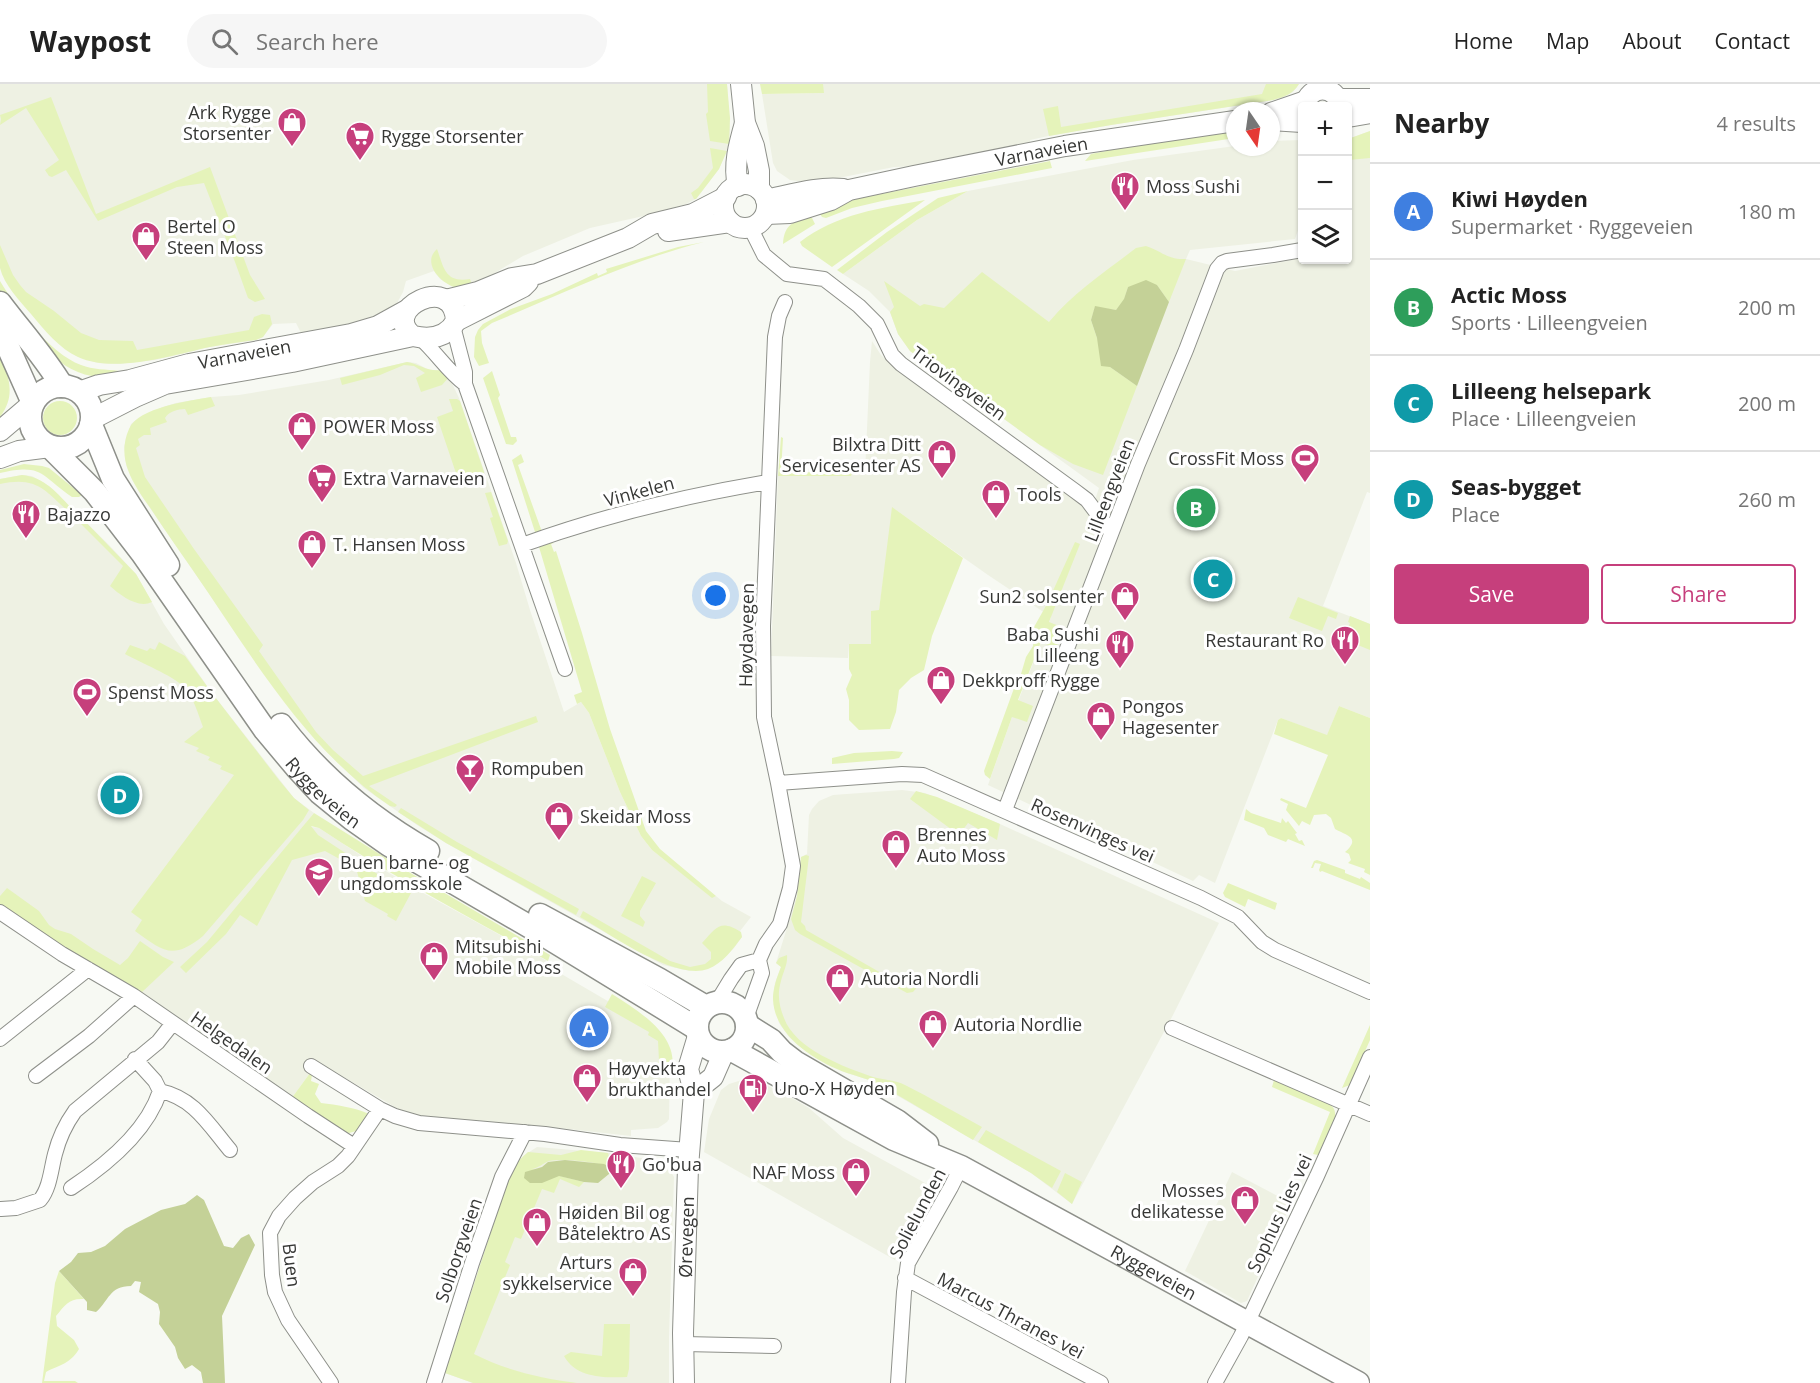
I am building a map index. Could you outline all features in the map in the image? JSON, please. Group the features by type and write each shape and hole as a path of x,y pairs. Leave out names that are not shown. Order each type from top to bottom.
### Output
{"main road":[{"path":"0,303 26,338 70,389 89,404 92,422 87,434 80,442 60,449 50,447 34,434 29,413 33,403 45,390 70,389"},
{"path":"0,329 33,403"},
{"name":"Ryggeveien","path":"92,422 113,479 169,566 262,700 289,735 325,775 370,813 419,846 712,1005"},
{"name":"Ryggeveien","path":"50,447 95,492 142,553 265,730 320,793 351,819 389,845 544,935 697,1032"},
{"path":"726,1002 735,1005 747,1022 744,1040 739,1046 728,1051 716,1052 708,1049 697,1032 701,1013 712,1005 726,1002"},
{"name":"Ryggeveien","path":"747,1022 771,1040 788,1058 897,1121 955,1164"},
{"name":"Ryggeveien","path":"728,1051 894,1139 955,1164 1358,1383"}],"street":[{"path":"741,84 745,123 754,146 764,201 760,222 750,227 741,227 730,222 724,211 732,192 738,148 745,123"},
{"path":"1280,109 1319,90 1330,91 1336,96 1370,99"},
{"path":"1352,116 1370,113"},
{"path":"1280,121 1298,122"},
{"name":"Varnaveien","path":"764,201 790,213 831,200 849,190 1065,146 1226,122"},
{"path":"732,192 747,184 764,201"},
{"name":"Varnaveien","path":"70,389 130,380 189,364 351,334 378,326 407,310 422,298 434,297 446,300 478,292 512,278 537,274 628,238 652,224 693,214 732,192"},
{"name":"Varnaveien","path":"628,238 730,222"},
{"name":"Triovingveien","path":"750,227 764,255 787,274 824,279 859,306 877,324 892,355 901,364 1081,495 1112,532"},
{"name":"Lilleengveien","path":"1005,810 1112,532 1217,269 1227,261 1298,251"},
{"name":"Varnaveien","path":"92,422 135,397 165,384 416,337 437,337 447,333 454,324 523,287 537,274"},
{"path":"446,300 453,307 454,324 465,372 465,384 565,669"},
{"name":"Høydavegen","path":"747,1022 762,973 759,960 766,944 780,924 790,888 793,866 764,717 763,626 775,337 779,316 785,302"},
{"path":"407,310 404,319 405,328 465,384"},
{"path":"0,430 33,403"},
{"path":"0,458 19,451 50,447"},
{"name":"Vinkelen","path":"522,545 598,520 658,504 715,490 768,482"},
{"name":"Rosenvinges vei","path":"778,783 902,774 923,775 1201,898 1238,917 1262,942 1275,950 1370,992"},
{"name":"Helgedalen","path":"0,912 31,934 134,996 354,1146"},
{"path":"712,1005 741,965 759,960"},
{"path":"0,1039 88,969"},
{"path":"36,1076 89,1036 134,996"},
{"path":"0,1210 27,1206 40,1200 48,1186 55,1154 65,1125 75,1111 158,1042 173,1023"},
{"path":"1172,1028 1370,1114"},
{"name":"Ørevegen","path":"684,1383 689,1150 694,1092 688,1069 697,1032"},
{"path":"694,1092 713,1077 728,1051"},
{"name":"Sophus Lies vei","path":"1215,1383 1247,1323 1317,1176 1370,1057"},
{"path":"135,1059 155,1081 160,1091 180,1097 194,1107 230,1150"},
{"path":"311,1066 380,1109 419,1123 545,1130 620,1144 689,1150"},
{"path":"71,1188 125,1145 148,1115 160,1091"},
{"name":"Buen","path":"331,1383 288,1320 275,1292 270,1233 279,1216 295,1198 348,1156 380,1109"},
{"name":"Solborgveien","path":"434,1383 517,1128"},
{"name":"Solielunden","path":"898,1383 908,1263 951,1187 955,1164"},
{"name":"Marcus Thranes vei","path":"905,1278 1101,1383"},
{"path":"684,1344 774,1346"}],"shaded area":[{"path":"0,84 727,84 729,144 719,169 696,199 648,215 590,228 523,256 485,279 472,283 473,288 454,287 440,279 434,271 406,281 396,305 375,320 302,335 296,323 273,324 263,337 256,340 209,347 155,360 118,364 98,363 76,356 51,336 22,303 7,282 0,267"},
{"path":"823,84 1299,84 1293,92 1273,100 1226,102 1226,107 1030,140 1031,146 921,166 894,167 833,179 804,182 790,180 777,171 773,163 762,94 823,93"},
{"path":"1370,131 1370,493 1367,492 1323,606 1370,624 1370,718 1339,706 1327,736 1281,718 1278,720 1215,883 1199,875 1193,881 988,785 1051,617 893,508 879,611 871,611 871,644 849,644 848,658 771,656 778,476 781,472 865,473 872,341 881,355 899,372 1091,512 1099,488 910,351 898,334 890,312 869,291 843,274 917,220 968,191 1133,160 1226,147 1226,156 1280,156 1280,141 1298,140 1298,230 1295,239 1190,250 1186,259 1235,271 1298,259 1298,264 1352,264 1352,138"},
{"path":"407,362 416,363 429,370 441,370 449,377 459,398 564,712 581,702 589,713 620,792 641,836 652,850 712,897 716,896 751,917 740,931 742,937 734,948 711,967 690,971 663,965 446,843 364,788 323,748 221,611 141,495 127,467 124,447 131,424 163,407 211,397 239,395 329,380"},
{"path":"22,475 32,476 49,486 136,574 164,624 212,693 294,798 314,813 306,823 319,828 414,888 560,968 558,972 647,1024 670,1058 669,1119 667,1122 658,1128 631,1130 631,1136 559,1128 420,1118 400,1110 318,1062 291,1099 0,905 0,479"},
{"path":"902,790 925,793 1000,824 1219,923 1173,1015 1072,1204 1031,1173 872,1081 847,1073 819,1059 789,1037 779,1023 773,998 775,983 781,967 776,963 797,896 801,857 807,854 809,815 812,809 819,801 833,795"},
{"path":"742,1080 760,1082 785,1094 809,1108 843,1138 936,1189 895,1260 704,1152 709,1119 721,1090 729,1084"},
{"path":"537,1147 620,1154 661,1162 662,1166 674,1177 669,1383 473,1383 445,1373 476,1278 523,1156"},
{"path":"1232,1172 1291,1203 1247,1301 1241,1303 1185,1271"}],"green space":[{"path":"707,84 727,84 730,118 729,144 710,141 706,114 708,112"},
{"path":"760,84 823,84 824,93 762,94"},
{"path":"1266,84 1299,84 1288,95 1273,100 1226,102 1226,107 1049,136 1043,109 1058,106 1061,127 1262,94"},
{"path":"51,97 96,214 210,167 250,275 265,299 255,302 248,298 204,183 177,187 98,221 66,170 52,177 49,176 45,170 59,160 26,108 0,125 0,115"},
{"path":"1370,131 1370,158 1352,160 1352,138"},
{"path":"1226,132 1226,139 1085,161 1091,154"},
{"path":"710,148 727,151 719,169 694,199 691,193 698,188 713,168"},
{"path":"1050,161 1052,168 882,201 852,208 826,218 822,217 818,211 861,198"},
{"path":"968,191 917,220 843,274 837,270 887,232 938,198"},
{"path":"925,200 832,267 802,246 800,242 814,232 844,219 876,209"},
{"path":"810,214 815,224 783,244 788,228"},
{"path":"704,242 623,268 492,323 481,331 482,343 489,363 479,366 474,357 475,337 478,330 483,324 511,309 552,294 597,273 598,276 607,272 606,269 678,247"},
{"path":"0,245 13,275 26,292 81,333 99,340 133,341 137,350 249,330 254,317 262,314 270,315 272,324 263,337 256,340 144,361 109,364 93,362 71,354 59,344 17,298 0,268"},
{"path":"1146,246 1169,257 1186,259 1169,302 1157,285 1128,287 1124,300 1116,310 1095,307 1091,320 1110,367 1137,386 1103,475 1073,464 1040,445 910,351 898,334 890,312 894,307 884,281 920,306 924,304 944,308 982,272 1049,322 1090,283 1136,248"},
{"path":"437,249 447,273 455,279 470,279 473,288 454,287 438,276 431,260"},
{"path":"1146,280 1157,285 1169,302 1137,386 1110,367 1101,366 1097,338 1091,320 1095,306 1116,310 1124,299 1128,287"},
{"path":"0,281 25,317 57,351 81,365 119,371 121,375 92,376 78,372 53,356 42,346 5,300 0,292"},
{"path":"0,352 8,377 10,393 0,417"},
{"path":"407,362 432,370 441,370 449,377 442,385 421,392 416,378 425,373 414,366 404,365 380,375 342,385 340,378"},
{"path":"492,371 511,437 516,437 517,441 513,445 506,444 483,378"},
{"path":"211,397 215,406 188,415 185,409 174,411 165,418 167,422 150,428 151,435 144,435 138,439 140,445 136,448 145,477 263,645 259,651 316,732 333,750 363,776 536,716 538,722 369,786 397,805 395,807 390,806 359,783 331,756 305,728 257,666 141,495 128,470 125,460 125,444 134,421 153,410"},
{"path":"449,399 460,401 484,472 481,480 461,488 437,417 453,411"},
{"path":"60,401 72,406 77,418 72,430 60,435 48,430 43,418 48,406"},
{"path":"781,437 783,438 781,472 852,473 851,476 778,476"},
{"path":"521,454 524,462 518,465 542,532 535,532 512,460"},
{"path":"24,464 49,468 82,495 72,497 33,470 0,473 0,470"},
{"path":"22,475 45,483 74,511 71,514 47,492 32,484 13,482 0,484 0,479"},
{"path":"491,492 508,541 507,544 499,546 485,493"},
{"path":"892,507 963,558 932,636 924,670 911,678 899,690 896,712 890,729 859,730 849,720 849,700 846,689 852,675 849,669 849,644 871,644 871,611 879,610"},
{"path":"78,514 136,574 152,602 141,604 135,602 110,586 123,566 74,517"},
{"path":"1075,542 1080,544 1049,622 1064,628 1056,648 1041,642 1018,700 1033,706 1027,722 1012,717 990,779 984,771 1026,657 1033,646 1034,627"},
{"path":"554,543 551,544 554,552 556,551 610,729 646,831 660,849 716,896 712,898 652,850 641,836 620,792 589,713 581,702 577,704 574,695 582,692 539,547"},
{"path":"1298,597 1338,613 1336,619 1328,616 1322,631 1289,618"},
{"path":"1350,616 1370,624 1370,650 1343,639 1350,623 1348,622"},
{"path":"159,642 185,656 279,780 294,798 309,810 303,820 203,936 183,949 175,951 153,944 135,931 142,920 131,912 234,775 208,760 210,757 196,751 199,748 184,742 203,727 193,701 184,687 125,654 130,645 147,651 150,648 155,650"},
{"path":"1339,706 1370,718 1370,875 1364,872 1365,869 1348,863 1351,860 1349,854 1345,852 1352,840 1335,829 1331,818 1326,814 1314,815 1310,825 1302,821 1299,826 1286,810 1288,804 1280,800 1281,798 1306,808 1328,755 1274,734 1278,720 1281,718 1327,735"},
{"path":"903,752 899,758 894,759 832,764 832,758 854,753"},
{"path":"916,791 937,797 1000,824 997,840 968,823 959,835 910,799"},
{"path":"401,808 457,842 579,909 576,915 446,843 398,812"},
{"path":"1246,809 1251,813 1281,823 1282,818 1286,823 1288,821 1297,833 1295,834 1299,841 1302,840 1305,846 1288,839 1286,842 1268,835 1264,828 1244,820"},
{"path":"314,813 550,955 548,961 403,880 319,828 311,826 318,835 388,881 411,893 396,921 365,901 356,868 325,851 292,860 257,926 240,915 226,934 186,973 180,967 207,942"},
{"path":"809,856 801,922 806,930 909,989 913,988 917,982 920,984 913,992 907,993 795,930 791,919 797,896 801,857"},
{"path":"1317,860 1345,870 1345,873 1360,879 1361,877 1370,883 1370,890 1320,872 1321,864 1315,863 1311,868"},
{"path":"642,876 656,883 640,911 640,916 645,922 643,927 621,916"},
{"path":"1228,883 1277,903 1275,910 1248,899 1245,907 1225,897 1223,893"},
{"path":"7,888 39,911 49,925 71,934 120,965 140,941 174,962 140,994 0,910 0,896"},
{"path":"583,911 670,961 690,967 705,964 711,959 711,952 702,943 715,929 728,926 741,932 742,937 727,956 718,963 708,969 694,971 678,968 643,954 580,917"},
{"path":"787,955 779,1000 784,1018 798,1039 809,1048 835,1062 873,1077 905,1085 982,1127 973,1140 873,1082 822,1062 799,1046 781,1025 775,1012 773,999 774,987 781,967 776,963 779,958"},
{"path":"612,994 644,1016 663,1035 672,1058 672,1071 669,1072 656,1065 659,1061 658,1041 648,1035 649,1032 605,1007"},
{"path":"1370,1025 1370,1040 1350,1085 1342,1088"},
{"path":"310,1073 311,1081 319,1084 315,1094 321,1103 351,1108 369,1114 360,1130 349,1133 341,1132 291,1099"},
{"path":"1274,1080 1325,1101 1334,1109 1335,1117 1318,1155 1313,1154 1330,1112 1272,1087"},
{"path":"986,1130 1061,1171 1052,1188 978,1142"},
{"path":"581,1150 608,1153 612,1168 590,1162 563,1160 549,1161 532,1169 584,1182 579,1187 560,1179 554,1193 542,1189 521,1239 515,1237 505,1262 510,1265 474,1354 524,1373 577,1383 473,1383 445,1373 505,1189 516,1163 528,1152 561,1155"},
{"path":"565,1160 604,1164 612,1168 614,1174 609,1174 598,1183 559,1176 542,1183 530,1183 524,1178 525,1172 542,1167 548,1162"},
{"path":"1065,1173 1082,1182 1072,1204 1057,1192"},
{"path":"197,1195 204,1200 224,1246 233,1248 241,1238 249,1234 255,1245 222,1316 225,1383 203,1383 201,1372 192,1365 185,1369 178,1358 175,1347 159,1324 158,1304 139,1292 141,1282 135,1281 131,1286 114,1291 96,1312 87,1310 87,1302 59,1271 78,1253 91,1252 105,1246 125,1229 161,1210 185,1204"},
{"path":"59,1271 84,1299 71,1301 56,1316 57,1326 74,1340 79,1349 69,1361 46,1372 44,1381 75,1381 78,1383 42,1383 55,1283"},
{"path":"604,1324 630,1324 627,1377 600,1377 583,1373 569,1363 564,1356 571,1352 602,1356"}],"place":[{"name":"Ark Rygge Storsenter","path":"292,148"},
{"name":"Rygge Storsenter","path":"360,162"},
{"name":"Moss Sushi","path":"1125,212"},
{"name":"Bertel O Steen Moss","path":"146,262"},
{"name":"POWER Moss","path":"302,452"},
{"name":"Bilxtra Ditt Servicesenter AS","path":"942,480"},
{"name":"CrossFit Moss","path":"1305,484"},
{"name":"Extra Varnaveien","path":"322,504"},
{"name":"Actic Moss","path":"1196,508"},
{"name":"Tools","path":"996,520"},
{"name":"Bajazzo","path":"26,540"},
{"name":"T. Hansen Moss","path":"312,570"},
{"name":"Lilleeng helsepark","path":"1213,579"},
{"name":"Sun2 solsenter","path":"1125,622"},
{"name":"Restaurant Ro","path":"1345,666"},
{"name":"Baba Sushi Lilleeng","path":"1120,670"},
{"name":"Dekkproff Rygge","path":"941,706"},
{"name":"Spenst Moss","path":"87,718"},
{"name":"Pongos Hagesenter","path":"1101,742"},
{"name":"Rompuben","path":"470,794"},
{"name":"Seas-bygget","path":"120,795"},
{"name":"Skeidar Moss","path":"559,842"},
{"name":"Brennes Auto Moss","path":"896,870"},
{"name":"Buen barne- og ungdomsskole","path":"319,898"},
{"name":"Mitsubishi Mobile Moss","path":"434,982"},
{"name":"Autoria Nordli","path":"840,1004"},
{"name":"Kiwi Høyden","path":"589,1028"},
{"name":"Autoria Nordlie","path":"933,1050"},
{"name":"Høyvekta brukthandel","path":"587,1104"},
{"name":"Uno-X Høyden","path":"753,1114"},
{"name":"Go'bua","path":"621,1190"},
{"name":"NAF Moss","path":"856,1198"},
{"name":"Mosses delikatesse","path":"1245,1226"},
{"name":"Høiden Bil og Båtelektro AS","path":"537,1248"},
{"name":"Arturs sykkelservice","path":"633,1298"}]}
